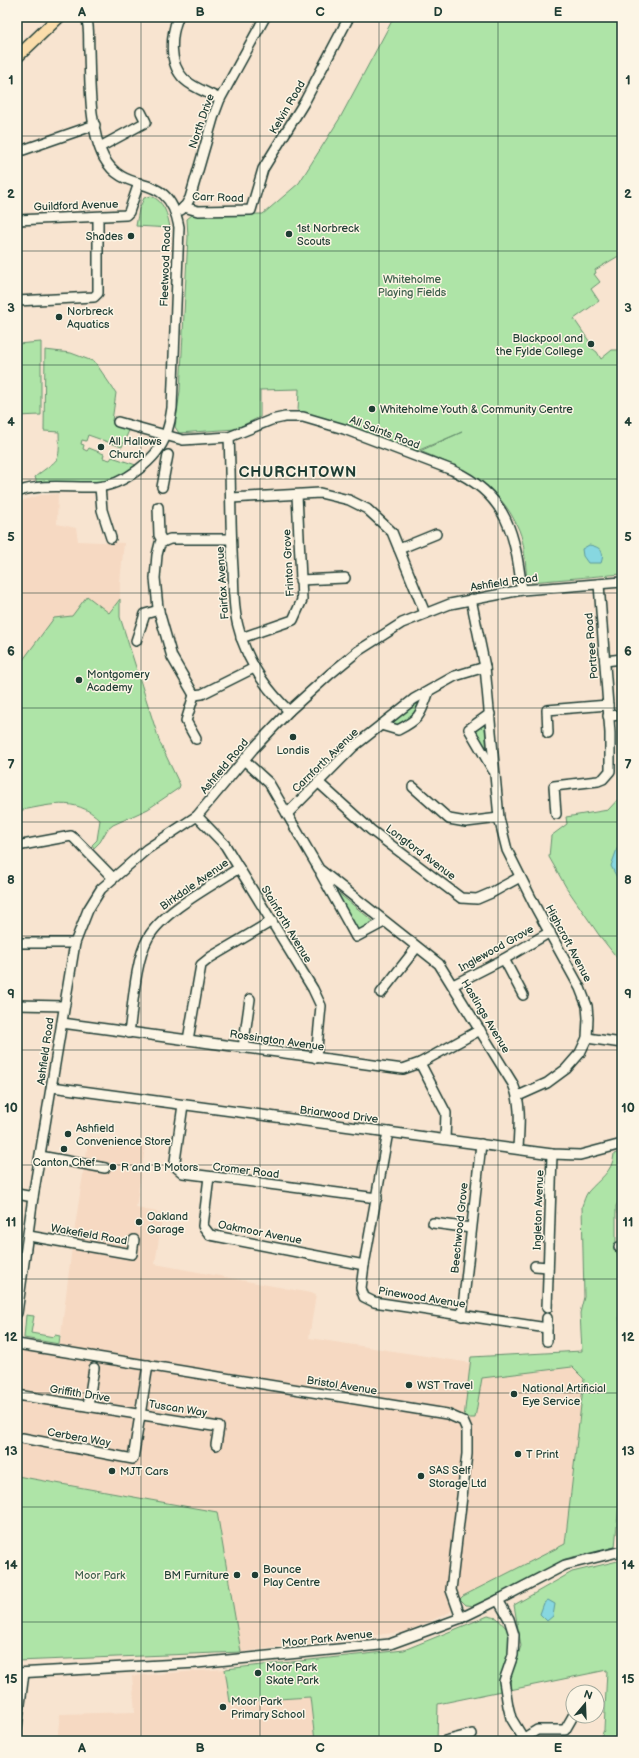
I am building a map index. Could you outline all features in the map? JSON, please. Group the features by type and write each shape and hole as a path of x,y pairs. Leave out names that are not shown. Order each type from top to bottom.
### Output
{"main road":[{"path":"17,57 59,17"}],"street":[{"name":"Fleetwood Road","path":"86,17 95,125 100,147 106,161 117,173 126,179 161,191 180,210 174,380 172,408 166,436"},
{"path":"178,17 172,35 172,49 180,72 184,79 220,99"},
{"name":"North Drive","path":"180,210 190,198 220,99 265,17"},
{"name":"Kelvin Road","path":"251,210 263,169 306,101 349,17"},
{"path":"100,147 148,125 141,112"},
{"path":"17,150 23,150 95,125"},
{"name":"Guildford Avenue","path":"17,220 98,218 126,215 129,212 139,183"},
{"name":"Carr Road","path":"180,210 251,210"},
{"path":"17,301 94,297 98,293 98,218"},
{"name":"All Saints Road","path":"118,422 183,440 229,437 271,420 285,417 303,417 344,429 470,478 493,498 511,530 518,558 522,590"},
{"path":"17,492 35,487 100,487 118,482 144,466 166,436"},
{"name":"Fairfax Avenue","path":"229,437 231,539 235,611 241,638 254,668 271,694 289,711"},
{"path":"162,487 168,455"},
{"path":"151,457 165,467"},
{"path":"100,487 106,535"},
{"path":"231,498 320,493 350,500 368,509 392,532 425,614"},
{"name":"Frinton Grove","path":"241,638 293,620 302,600 297,495"},
{"path":"156,510 159,535 163,542"},
{"path":"399,549 436,534"},
{"path":"196,739 186,721 194,694 172,657 159,610 156,570 157,555 160,543 170,539 231,539"},
{"path":"300,580 345,578"},
{"name":"Ashfield Road","path":"17,1313 20,1271 28,1236 75,943 94,900 101,889 147,849 197,816 244,760 289,711 330,674 358,651 402,623 450,604 471,599 522,590 622,582"},
{"name":"Portree Road","path":"556,814 554,786 598,781 606,777 610,771 608,706 599,584"},
{"name":"Highcroft Avenue","path":"471,599 485,667 499,818 507,850 580,988 587,1006 587,1038 580,1053 566,1069 548,1083 518,1096"},
{"path":"136,642 145,614 159,610"},
{"path":"605,661 622,659"},
{"name":"Carnforth Avenue","path":"287,814 353,747 414,699 455,676 485,667"},
{"path":"194,694 202,694 254,668"},
{"path":"380,725 398,730 412,723 420,716 429,691"},
{"path":"548,733 547,710 608,706"},
{"name":"Highcroft Avenue","path":"490,714 469,729 494,773"},
{"path":"608,716 622,715"},
{"name":"Hastings Avenue","path":"244,760 269,783 356,937 384,922"},
{"name":"Longford Avenue","path":"319,783 371,830 461,898 477,898 492,893 520,877"},
{"path":"413,787 449,819 466,822 499,818"},
{"name":"Stainforth Avenue","path":"197,816 225,845 313,989 321,1006 316,1058"},
{"path":"17,846 71,836 112,878"},
{"name":"Birkdale Avenue","path":"129,1033 140,958 148,937 169,914 239,868"},
{"name":"Hastings Avenue","path":"319,870 438,964 453,985 513,1084 518,1096 520,1111 518,1149"},
{"path":"188,1040 201,965 210,957 272,921"},
{"name":"Inglewood Grove","path":"453,985 504,959 550,932"},
{"path":"17,943 75,943"},
{"path":"381,993 417,947"},
{"path":"504,959 523,995"},
{"path":"243,1048 252,1004"},
{"path":"17,1006 64,1006"},
{"name":"Rossington Avenue","path":"62,1023 404,1069 420,1064 480,1030"},
{"path":"587,1038 622,1043"},
{"path":"420,1064 446,1113 445,1139"},
{"name":"Briarwood Drive","path":"52,1087 552,1154 580,1155 622,1144"},
{"name":"Cromer Road","path":"183,1105 175,1161 177,1168 183,1173 377,1198"},
{"name":"Pinewood Avenue","path":"388,1132 364,1265 361,1288 364,1297 374,1302 547,1328"},
{"name":"Beechwood Grove","path":"462,1316 481,1144"},
{"name":"Ingleton Avenue","path":"547,1308 552,1154"},
{"path":"40,1156 105,1168"},
{"name":"Oakmoor Avenue","path":"209,1177 204,1226 210,1235 364,1265"},
{"path":"17,1194 34,1197"},
{"path":"433,1222 471,1228"},
{"name":"Wakefield Road","path":"28,1236 132,1254 134,1240"},
{"name":"Ingleton Avenue","path":"536,1266 548,1267"},
{"path":"547,1341 548,1318"},
{"name":"Bristol Avenue","path":"17,1344 447,1414 463,1421 467,1430 467,1454 451,1590 461,1618"},
{"path":"140,1414 148,1365"},
{"path":"88,1406 94,1368"},
{"name":"Griffith Drive","path":"17,1395 140,1414"},
{"name":"Tuscan Way","path":"140,1414 219,1427 216,1445"},
{"name":"Cerbera Way","path":"22,1438 133,1459 140,1414"},
{"name":"Moor Park Avenue","path":"21,1673 203,1662 390,1644 461,1618 565,1564 622,1551"},
{"path":"498,1600 509,1618 514,1635 513,1655 504,1681 508,1706 518,1732 525,1740 537,1730 567,1733 570,1724"},
{"path":"17,1728 21,1673"},
{"path":"451,1740 472,1734"}],"shaded area":[{"name":"Montgomery Academy","path":"58,494 57,524 76,528 78,541 124,543 120,582 120,617 160,743 180,785 179,788 148,809 113,825 107,830 100,842 94,848 92,845 97,840 100,820 89,809 67,803 17,811 17,502 41,495"},
{"path":"89,1136 145,1146 136,1208 163,1213 155,1264 316,1294 309,1338 471,1363 464,1417 475,1418 482,1378 572,1367 584,1379 565,1544 463,1596 450,1612 409,1631 241,1652 216,1512 17,1476 17,1344 59,1351 73,1239"},
{"path":"622,1469 622,1534 616,1535"},
{"name":"Moor Park Primary School","path":"225,1669 230,1702 310,1697 315,1741 57,1741 60,1714 135,1712 132,1676"}],"green space":[{"name":"Whiteholme Playing Fields","path":"394,17 622,17 622,171 617,172 620,177 622,177 622,254 595,270 596,273 594,274 600,282 591,289 599,301 574,319 589,341 590,347 597,352 601,359 612,350 622,350 622,574 531,582 527,578 524,547 521,535 511,514 502,501 491,490 465,472 451,464 420,451 462,432 417,451 338,423 298,412 299,389 260,390 260,417 235,429 179,433 175,427 180,391 188,237 187,219 192,215 263,214 299,183 340,118"},
{"path":"151,196 159,201 165,209 170,228 136,226 139,209 144,198"},
{"path":"41,342 41,415 17,416 17,344"},
{"path":"45,350 71,353 95,362 116,393 112,421 130,428 122,447 88,435 86,441 82,440 81,444 84,445 83,449 87,451 89,448 104,454 103,458 110,460 112,457 139,466 115,480 98,482 37,483 35,477 56,460 59,451 59,432 44,431"},
{"name":"Montgomery Academy","path":"87,596 109,613 120,599 120,617 160,743 180,785 179,788 148,809 113,825 107,830 100,842 94,848 92,845 97,840 100,820 81,807 60,804 17,811 17,668 54,618 72,616"},
{"path":"427,696 410,724 385,727"},
{"path":"484,718 488,763 469,729"},
{"path":"622,795 622,842 617,849 619,880 622,887 622,964 599,935 566,887 549,857 551,836 567,824 566,817 608,810"},
{"path":"332,888 378,925 356,937"},
{"path":"622,1151 622,1194 616,1206 616,1247 622,1276 622,1312 619,1313 622,1369 622,1469 615,1547 565,1559 490,1600 477,1606 466,1605 460,1599 463,1596 565,1544 584,1379 572,1367 482,1378 475,1418 464,1418 471,1357 582,1351 580,1313 584,1297 582,1206 588,1192 608,1171 614,1154"},
{"path":"26,1315 34,1316 31,1333 54,1337 55,1335 60,1336 59,1344 24,1338"},
{"name":"Moor Park","path":"17,1476 217,1512 241,1652 17,1661"},
{"path":"622,1560 622,1741 599,1741 605,1724 607,1670 510,1690 511,1674 521,1646 514,1605 572,1572"},
{"path":"488,1616 497,1618 507,1629 510,1638 509,1656 500,1678 501,1691 438,1704 437,1741 315,1741 310,1697 230,1702 225,1669 404,1650"}],"water":[{"path":"589,545 596,547 601,551 601,563 588,563 583,556 582,549"},
{"path":"622,842 622,887 611,866 617,849"},
{"path":"548,1600 555,1604 553,1616 547,1621 540,1614 544,1603"}],"place":[{"name":"1st Norbreck Scouts","path":"289,234"},
{"name":"Shades","path":"131,236"},
{"name":"Norbreck Aquatics","path":"59,317"},
{"name":"Blackpool and the Fylde College","path":"591,344"},
{"name":"Whiteholme Youth & Community Centre","path":"372,409"},
{"name":"All Hallows Church","path":"101,447"},
{"name":"Montgomery Academy","path":"79,680"},
{"name":"Londis","path":"293,737"},
{"name":"Ashfield Convenience Store","path":"68,1134"},
{"name":"Canton Chef","path":"64,1149"},
{"name":"R and B Motors","path":"113,1167"},
{"name":"Oakland Garage","path":"139,1222"},
{"name":"WST Travel","path":"409,1385"},
{"name":"National Artificial Eye Service","path":"514,1394"},
{"name":"T Print","path":"518,1454"},
{"name":"MJT Cars","path":"112,1471"},
{"name":"SAS Self Storage Ltd","path":"421,1476"},
{"name":"BM Furniture","path":"237,1575"},
{"name":"Bounce Play Centre","path":"255,1575"},
{"name":"Moor Park Skate Park","path":"258,1673"},
{"name":"Moor Park Primary School","path":"223,1707"}],"district":[{"name":"CHURCHTOWN","path":"298,472"}]}
